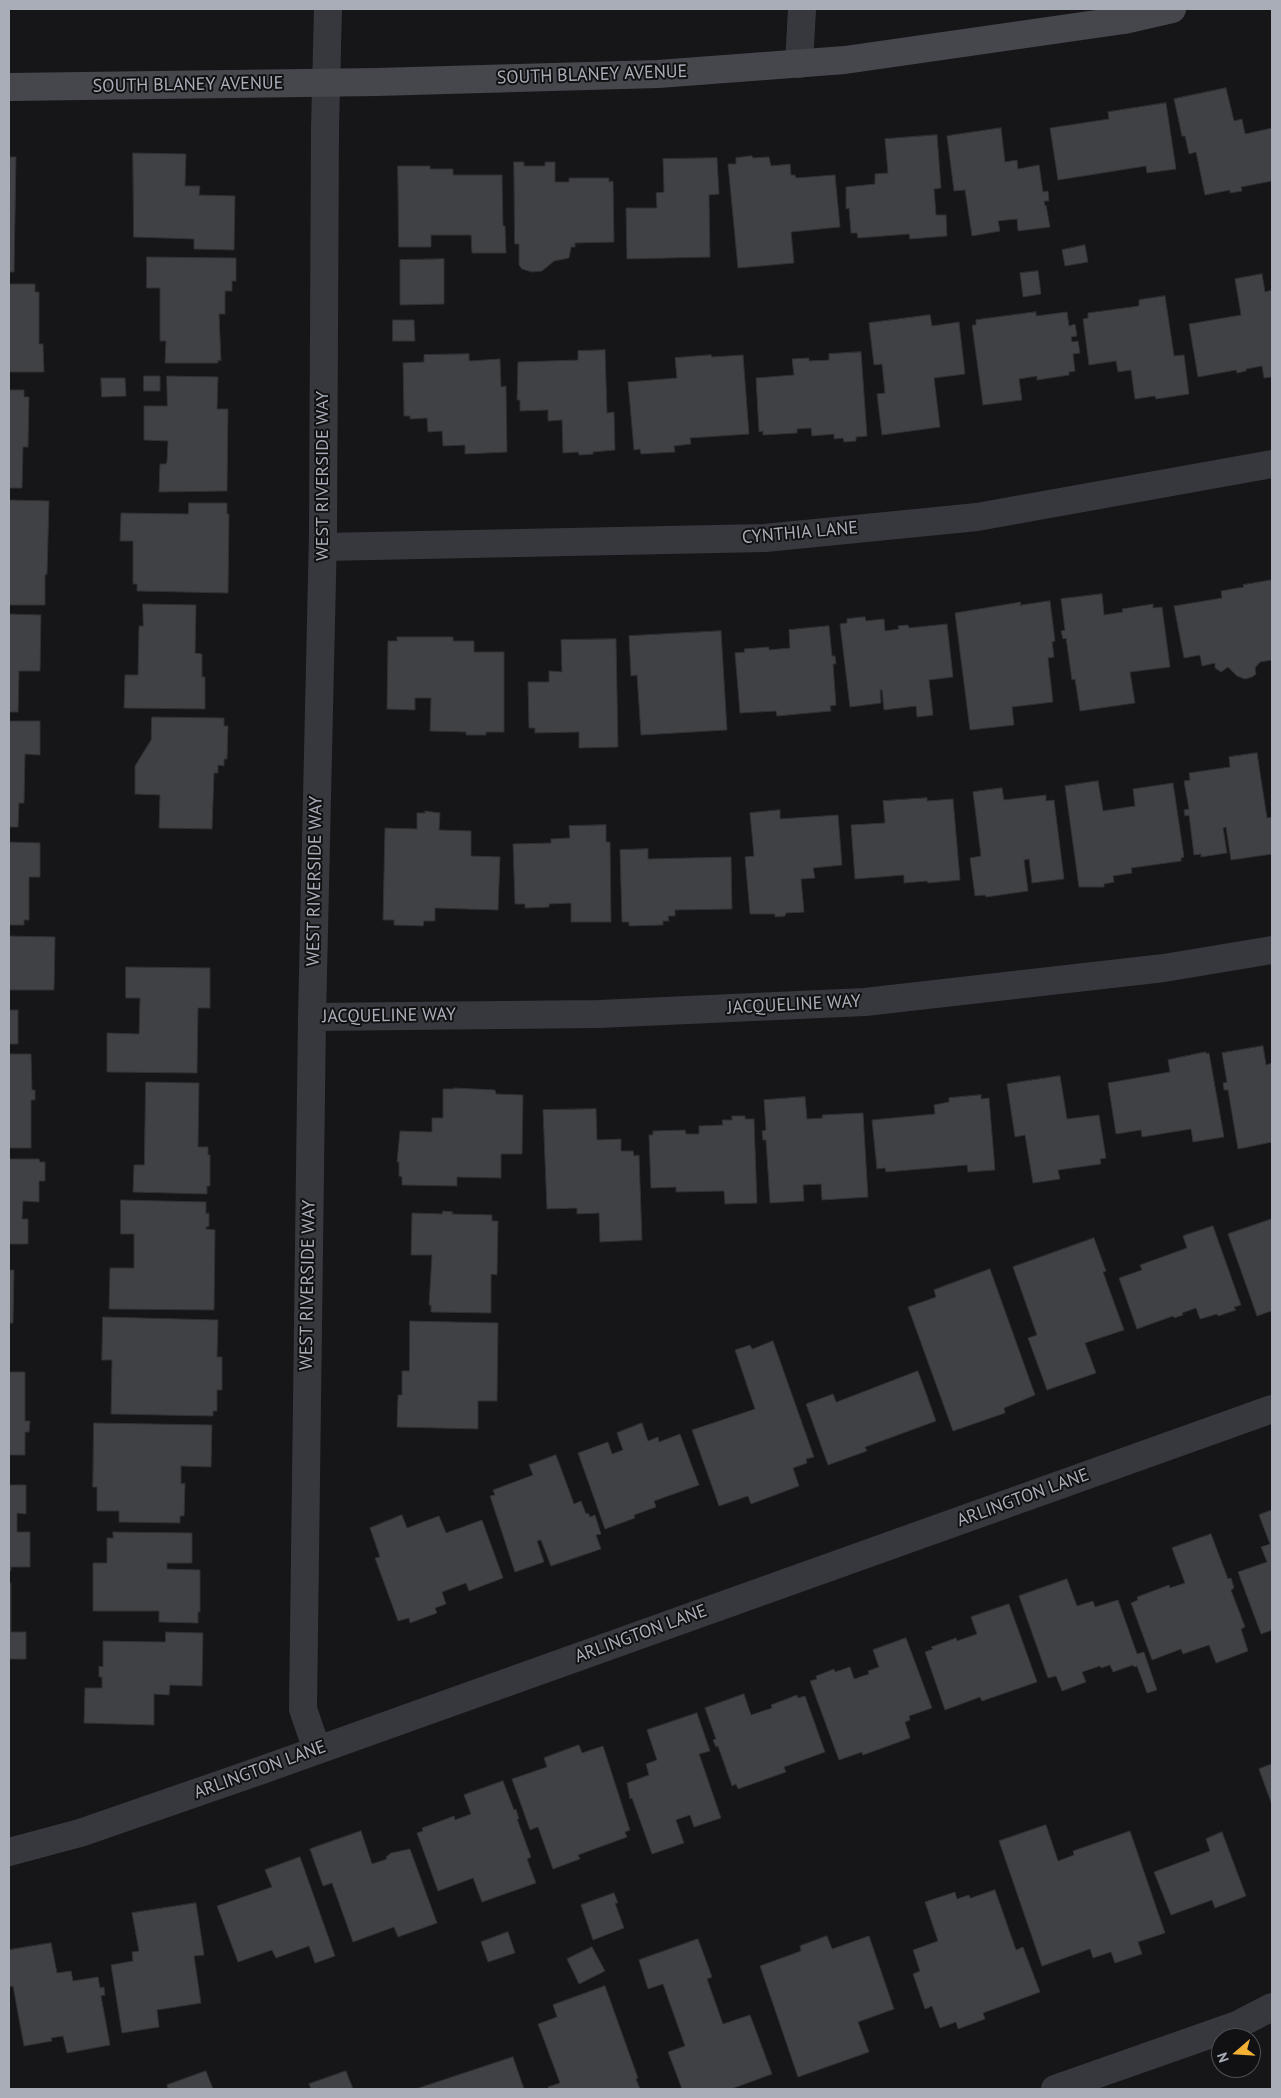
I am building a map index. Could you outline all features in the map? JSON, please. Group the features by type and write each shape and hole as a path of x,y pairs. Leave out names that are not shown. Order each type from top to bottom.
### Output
{"street":[{"name":"WEST RIVERSIDE WAY","path":"317,1750 303,1709 312,1017 323,547 328,9"},
{"path":"799,64 802,9"},
{"name":"SOUTH BLANEY AVENUE","path":"9,87 326,83 658,74 845,60 1124,20 1172,9"},
{"name":"CYNTHIA LANE","path":"323,547 765,538 977,517 1272,464"},
{"name":"JACQUELINE WAY","path":"312,1017 599,1014 865,1002 1164,968 1272,950"},
{"name":"ARLINGTON LANE","path":"9,1852 80,1833 317,1750 1272,1409"},
{"path":"1055,2089 1237,2025 1272,2007"}],"building":[{"path":"1226,88 1234,121 1242,119 1245,134 1272,128 1272,181 1241,187 1242,191 1230,193 1230,190 1205,195 1196,152 1189,154 1185,136 1182,136 1174,99"},
{"path":"1166,103 1176,169 1147,173 1146,166 1058,180 1050,128 1109,119 1108,112"},
{"path":"1001,128 1005,162 1017,160 1018,169 1039,165 1043,192 1048,191 1049,201 1044,201 1050,227 1018,231 1017,219 998,221 1000,231 972,236 965,190 954,191 947,136"},
{"path":"937,135 941,188 934,189 936,215 946,215 947,236 910,239 909,234 858,238 857,233 851,233 849,208 846,209 846,187 875,184 875,174 888,173 885,139"},
{"path":"133,153 186,154 185,186 200,186 199,195 235,196 234,250 194,249 194,239 134,237"},
{"path":"752,156 753,158 769,157 771,166 790,164 791,175 795,175 796,178 835,175 840,227 791,232 794,263 738,268 728,164 736,164 736,158"},
{"path":"9,157 16,157 14,272 9,272"},
{"path":"717,158 719,194 709,195 710,257 627,259 626,208 657,208 656,193 664,192 663,159"},
{"path":"514,162 524,162 524,166 545,166 545,162 555,162 555,182 569,182 569,178 609,178 609,182 613,181 614,242 575,243 575,247 571,247 569,258 554,261 542,271 532,272 522,269 519,265 519,244 515,244"},
{"path":"398,166 430,166 430,169 453,169 453,175 502,175 503,226 505,226 506,253 472,253 471,235 431,235 431,247 399,247"},
{"path":"1085,245 1088,262 1065,266 1062,250"},
{"path":"147,257 236,258 236,281 232,281 232,291 225,291 225,314 219,314 221,361 218,360 218,363 165,363 166,341 160,341 160,288 147,288"},
{"path":"444,259 444,304 400,305 400,260"},
{"path":"1038,271 1041,294 1023,297 1020,273"},
{"path":"1262,274 1265,292 1272,290 1272,377 1264,378 1262,366 1237,373 1236,370 1198,377 1189,324 1241,315 1235,279"},
{"path":"9,284 35,284 35,292 39,292 39,344 43,344 44,372 9,372"},
{"path":"1165,296 1174,356 1184,355 1189,394 1156,399 1155,396 1135,399 1131,370 1118,372 1116,361 1089,365 1083,319 1088,318 1088,313 1139,306 1139,300"},
{"path":"1036,312 1036,316 1067,312 1069,326 1075,324 1077,336 1071,337 1072,342 1078,341 1080,353 1073,354 1075,371 1069,372 1069,375 1037,380 1037,376 1019,379 1022,400 983,405 972,325 976,325 976,320"},
{"path":"930,315 932,326 959,322 965,374 934,378 940,427 882,435 877,394 885,393 882,364 874,365 869,323"},
{"path":"393,320 414,320 415,341 393,341"},
{"path":"605,350 607,413 614,412 615,450 579,455 578,452 563,453 562,420 548,421 548,410 520,411 520,400 517,400 518,362 578,360 578,351"},
{"path":"861,352 867,436 856,437 856,441 844,442 843,438 834,439 834,434 812,436 811,428 797,429 797,433 763,435 763,431 759,432 756,378 794,375 792,359 809,358 809,361 829,360 829,354"},
{"path":"469,354 469,361 500,359 501,387 506,386 507,452 465,454 465,445 443,446 442,431 428,432 427,418 410,419 410,416 404,416 403,363 424,362 424,355"},
{"path":"711,355 712,357 743,355 749,434 690,438 691,444 674,446 675,452 641,454 640,449 634,450 628,382 677,378 675,358"},
{"path":"144,376 160,376 160,391 144,391"},
{"path":"167,376 218,377 217,409 228,409 227,491 159,492 160,464 166,464 168,441 144,440 144,406 167,406"},
{"path":"101,378 125,378 126,396 102,397"},
{"path":"9,390 24,390 24,397 29,397 28,447 23,447 22,488 9,488"},
{"path":"9,500 49,501 45,605 9,605"},
{"path":"189,503 227,503 227,514 229,514 228,593 137,591 137,584 133,584 133,541 120,541 121,513 188,514"},
{"path":"1272,580 1272,660 1260,662 1255,668 1256,674 1245,679 1237,676 1228,667 1221,672 1215,668 1215,663 1202,666 1200,655 1184,658 1174,606 1222,598 1221,591"},
{"path":"1102,594 1104,615 1123,612 1122,609 1153,604 1153,608 1162,607 1170,667 1130,672 1135,703 1080,711 1075,679 1072,680 1066,638 1063,639 1061,631 1065,630 1061,599"},
{"path":"1050,601 1055,641 1052,642 1054,657 1048,658 1053,702 1012,707 1014,725 970,730 955,613 1021,602 1020,605"},
{"path":"143,604 196,605 195,653 202,654 202,677 205,677 205,709 124,708 125,675 138,675 139,626 143,626"},
{"path":"9,614 41,615 40,671 19,671 18,712 9,712"},
{"path":"865,617 866,621 884,619 885,631 899,629 898,626 908,625 909,628 947,624 953,677 929,680 933,715 917,717 916,706 884,710 882,690 880,690 881,703 850,707 840,624 847,623 847,619"},
{"path":"829,626 832,656 835,656 836,664 833,664 836,705 830,706 831,711 777,716 776,711 740,713 735,653 745,652 744,649 769,647 769,650 790,648 789,630"},
{"path":"721,631 727,730 641,735 637,675 631,676 629,636"},
{"path":"397,637 453,637 453,641 474,641 474,652 504,652 504,732 486,732 486,735 466,735 466,732 430,731 431,698 415,698 415,710 387,709 388,641 397,641"},
{"path":"616,639 618,747 579,748 579,732 535,733 535,728 529,728 528,682 549,682 549,671 562,672 561,640"},
{"path":"152,717 224,718 224,726 228,726 227,759 224,759 224,766 218,765 218,773 214,773 212,829 159,828 160,795 135,794 135,766 151,740"},
{"path":"9,721 40,721 40,755 25,754 24,803 19,803 18,827 9,827"},
{"path":"1257,753 1267,818 1272,817 1272,854 1231,860 1226,827 1223,828 1227,853 1201,857 1201,854 1194,855 1189,815 1185,816 1184,810 1189,809 1184,781 1190,780 1189,773 1230,767 1229,757"},
{"path":"1098,781 1103,811 1135,806 1133,789 1173,783 1184,857 1181,858 1181,861 1131,868 1132,873 1113,876 1114,882 1104,884 1104,887 1079,887 1065,786"},
{"path":"1002,788 1004,800 1046,795 1046,801 1054,800 1064,879 1032,883 1029,859 1024,860 1028,891 986,897 985,895 975,896 970,858 981,856 973,792"},
{"path":"927,798 927,801 953,799 960,880 904,883 904,875 855,879 851,825 885,823 883,801"},
{"path":"780,810 780,819 838,815 842,865 813,868 815,878 801,879 804,912 786,913 785,916 775,917 775,914 750,914 745,857 754,856 750,813"},
{"path":"425,811 440,813 439,830 471,831 471,856 500,857 498,910 435,908 435,921 424,921 423,926 394,925 394,920 383,920 385,828 417,829 417,813 425,813"},
{"path":"606,825 606,842 610,842 611,922 571,922 571,903 549,904 549,907 525,908 525,904 515,904 513,844 551,843 551,839 570,838 569,826"},
{"path":"9,842 40,843 40,877 29,877 29,920 24,920 24,925 9,925"},
{"path":"648,849 648,859 731,857 732,909 675,910 675,916 668,916 669,921 663,921 663,925 629,926 629,922 622,922 620,850"},
{"path":"9,936 55,937 54,990 9,990"},
{"path":"126,967 210,968 210,1008 198,1008 197,1073 107,1072 107,1033 139,1034 140,998 126,998"},
{"path":"9,1010 18,1010 18,1044 9,1044"},
{"path":"1263,1046 1266,1065 1272,1063 1272,1142 1238,1149 1228,1090 1224,1090 1223,1083 1227,1082 1222,1053"},
{"path":"1206,1052 1206,1054 1209,1053 1224,1137 1193,1142 1191,1129 1142,1137 1141,1130 1116,1134 1108,1083 1170,1072 1168,1060"},
{"path":"9,1054 31,1054 32,1090 35,1090 35,1100 31,1100 31,1148 9,1148"},
{"path":"1060,1076 1067,1119 1099,1115 1106,1158 1100,1159 1101,1164 1058,1170 1060,1179 1033,1183 1025,1135 1015,1137 1007,1084"},
{"path":"146,1082 199,1083 198,1147 208,1147 208,1155 210,1155 210,1186 207,1186 207,1194 133,1192 134,1165 144,1165"},
{"path":"443,1089 495,1090 496,1094 523,1095 522,1154 501,1154 501,1178 457,1177 457,1186 402,1185 402,1177 399,1176 399,1162 397,1162 400,1131 432,1132 432,1118 443,1118"},
{"path":"981,1095 981,1099 989,1098 995,1170 968,1172 967,1165 886,1172 885,1168 877,1169 872,1120 935,1114 934,1105 949,1102 949,1098"},
{"path":"805,1097 807,1119 823,1118 822,1115 863,1113 868,1197 822,1200 821,1184 803,1185 804,1201 770,1203 766,1140 763,1140 762,1131 766,1130 764,1100"},
{"path":"596,1109 597,1140 621,1139 621,1151 633,1151 634,1156 639,1155 642,1240 600,1242 599,1213 577,1214 577,1208 547,1209 543,1110"},
{"path":"732,1116 745,1116 745,1119 754,1119 757,1203 725,1204 724,1191 676,1192 676,1187 651,1188 649,1135 653,1135 653,1131 685,1130 686,1134 699,1134 699,1126 723,1125 722,1120 732,1120"},
{"path":"9,1159 39,1159 40,1162 45,1162 45,1181 39,1181 39,1202 23,1201 22,1219 28,1219 28,1244 9,1244"},
{"path":"121,1200 206,1202 206,1214 209,1213 209,1226 206,1229 215,1230 214,1310 109,1309 110,1268 134,1268 134,1234 121,1234"},
{"path":"443,1211 453,1212 452,1214 492,1215 492,1221 498,1221 497,1275 491,1274 491,1313 431,1312 431,1305 429,1305 432,1255 411,1255 412,1213 442,1214"},
{"path":"1272,1219 1272,1315 1271,1311 1257,1316 1228,1234"},
{"path":"1213,1226 1241,1305 1234,1307 1236,1310 1200,1319 1196,1308 1182,1313 1183,1315 1174,1318 1173,1316 1137,1329 1119,1278 1142,1270 1140,1265 1187,1248 1183,1236"},
{"path":"1094,1238 1106,1271 1103,1272 1124,1330 1085,1343 1096,1373 1047,1390 1028,1338 1037,1335 1013,1267"},
{"path":"990,1269 1035,1395 1004,1408 1005,1413 953,1431 908,1307 936,1297 934,1290"},
{"path":"9,1270 14,1270 13,1323 9,1323"},
{"path":"103,1317 218,1320 217,1357 222,1357 222,1390 217,1390 217,1411 213,1411 213,1416 111,1414 112,1360 102,1360"},
{"path":"410,1321 498,1323 497,1401 478,1401 478,1429 397,1427 398,1395 402,1395 402,1371 409,1371"},
{"path":"773,1341 814,1457 806,1459 807,1463 793,1468 799,1486 751,1504 748,1496 719,1506 692,1430 755,1409 735,1350 750,1345 752,1349"},
{"path":"918,1371 936,1421 865,1447 867,1451 828,1465 806,1404 833,1394 836,1402"},
{"path":"9,1372 25,1372 25,1421 30,1421 29,1432 25,1432 25,1455 9,1455"},
{"path":"94,1423 212,1425 211,1467 181,1466 181,1484 185,1483 184,1516 180,1516 180,1523 119,1522 119,1511 97,1511 97,1487 93,1487"},
{"path":"642,1423 648,1441 658,1437 659,1442 680,1434 699,1485 654,1501 656,1507 634,1515 635,1518 605,1529 578,1453 608,1442 612,1454 623,1450 617,1433"},
{"path":"556,1455 574,1504 581,1501 586,1514 588,1513 590,1517 595,1515 601,1534 596,1535 601,1549 551,1566 541,1540 537,1541 544,1562 515,1572 490,1496 495,1495 493,1490 533,1475 529,1465"},
{"path":"9,1485 26,1485 26,1514 17,1513 17,1532 30,1532 30,1567 11,1567 11,1571 9,1571"},
{"path":"1272,1510 1272,1630 1261,1634 1238,1572 1267,1562 1261,1547 1270,1544 1259,1515"},
{"path":"402,1515 407,1528 439,1516 446,1533 482,1520 503,1578 469,1591 466,1583 442,1592 446,1604 435,1608 437,1613 410,1623 409,1618 398,1621 375,1558 380,1557 370,1528"},
{"path":"113,1532 192,1533 192,1563 167,1563 167,1569 200,1570 200,1612 198,1612 198,1623 159,1622 159,1611 93,1611 93,1563 107,1563 107,1538 113,1538"},
{"path":"1211,1534 1228,1579 1231,1578 1234,1588 1231,1590 1245,1627 1241,1629 1248,1651 1216,1663 1209,1645 1183,1654 1181,1649 1152,1660 1131,1603 1138,1600 1137,1597 1169,1585 1170,1588 1185,1583 1172,1548"},
{"path":"1067,1579 1077,1606 1093,1601 1095,1607 1118,1600 1137,1654 1144,1652 1157,1690 1147,1693 1137,1666 1134,1667 1133,1665 1113,1672 1110,1665 1082,1672 1086,1682 1062,1691 1056,1676 1048,1678 1019,1596"},
{"path":"9,1583 11,1583 11,1632 26,1632 26,1659 9,1659"},
{"path":"1009,1604 1037,1682 982,1701 980,1697 945,1710 925,1652 933,1649 931,1647 956,1638 957,1641 977,1634 971,1617"},
{"path":"166,1632 203,1633 202,1686 170,1685 169,1695 154,1694 154,1725 84,1723 85,1688 102,1688 99,1666 103,1667 103,1641 165,1642"},
{"path":"906,1638 932,1708 909,1716 910,1720 905,1722 910,1738 863,1755 862,1752 839,1760 810,1681 817,1679 816,1676 834,1669 835,1672 850,1667 854,1679 869,1674 868,1671 879,1667 873,1650"},
{"path":"744,1694 751,1715 772,1708 771,1705 797,1695 798,1698 805,1696 825,1752 784,1767 786,1772 738,1789 736,1784 732,1786 718,1746 716,1747 713,1740 716,1739 705,1708"},
{"path":"697,1713 710,1751 699,1754 721,1818 694,1827 690,1815 676,1820 684,1843 652,1854 632,1798 630,1799 627,1783 649,1775 646,1764 657,1760 647,1730"},
{"path":"579,1745 582,1753 603,1746 630,1830 625,1832 627,1837 578,1855 580,1859 553,1869 538,1827 530,1830 512,1779 547,1767 544,1758"},
{"path":"1272,1764 1272,1805 1259,1769"},
{"path":"503,1781 514,1810 516,1809 519,1819 517,1819 531,1857 527,1859 536,1883 482,1902 473,1878 438,1891 417,1833 423,1831 422,1828 454,1816 455,1820 471,1814 464,1795"},
{"path":"1046,1825 1058,1861 1074,1855 1073,1851 1130,1831 1165,1933 1138,1942 1142,1954 1115,1963 1111,1952 1093,1958 1090,1949 1042,1966 999,1841"},
{"path":"361,1831 372,1864 387,1859 386,1857 391,1853 410,1849 437,1923 398,1937 394,1927 353,1942 332,1883 323,1886 310,1849"},
{"path":"1222,1832 1246,1896 1215,1908 1212,1900 1171,1915 1154,1872 1210,1851 1206,1839"},
{"path":"300,1857 335,1956 315,1963 309,1946 276,1958 272,1950 238,1962 217,1906 272,1887 265,1870"},
{"path":"995,1890 1016,1950 1023,1947 1040,1992 983,2013 985,2019 958,2029 956,2022 940,2028 932,2006 925,2009 913,1974 920,1971 913,1950 938,1941 925,1902 955,1892 957,1899 969,1895 970,1898"},
{"path":"614,1893 618,1903 615,1903 624,1928 593,1940 581,1905"},
{"path":"196,1903 204,1955 194,1956 201,2003 157,2010 159,2027 122,2033 111,1965 133,1961 132,1952 139,1951 132,1913"},
{"path":"508,1932 515,1953 488,1962 481,1942"},
{"path":"827,1936 832,1949 869,1936 894,2009 858,2022 869,2052 798,2077 760,1966 801,1951 800,1946"},
{"path":"698,1939 712,1977 707,1979 723,2024 750,2015 772,2074 731,2089 682,2089 668,2052 685,2046 663,1984 648,1989 639,1960"},
{"path":"51,1943 57,1973 71,1971 73,1981 98,1977 100,1988 104,1987 105,1995 101,1996 110,2045 67,2053 63,2036 51,2038 52,2041 24,2046 13,1986 9,1987 9,1950"},
{"path":"592,1947 605,1971 579,1984 567,1959"},
{"path":"605,1986 638,2078 636,2079 640,2089 549,2089 548,2087 560,2083 538,2024 557,2017 553,2005"},
{"path":"513,2057 524,2089 416,2089"},
{"path":"206,2071 213,2089 168,2089 167,2085"},
{"path":"346,2071 353,2089 311,2089 309,2084"}]}
